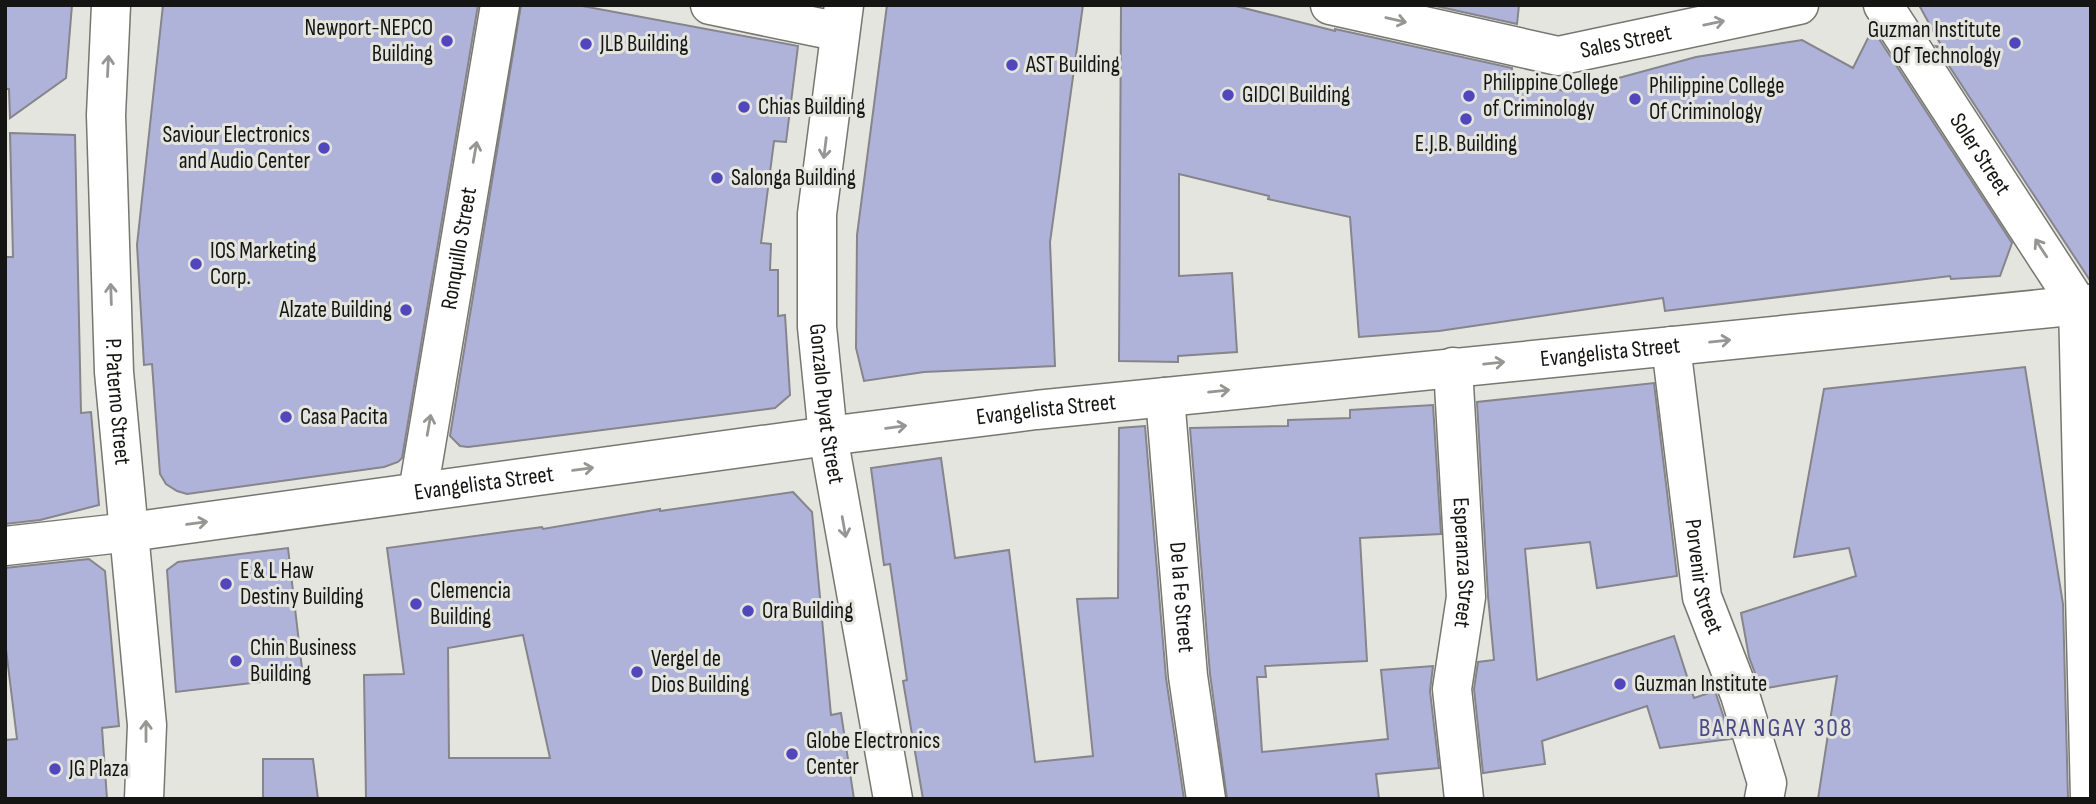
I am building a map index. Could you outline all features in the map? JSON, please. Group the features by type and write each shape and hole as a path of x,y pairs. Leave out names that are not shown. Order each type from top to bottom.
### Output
{"street":[{"name":"P. Paterno Street","path":"110,5 106,115 113,358 146,725 144,799"},
{"name":"Ronquillo Street","path":"418,492 500,5"},
{"path":"710,5 842,19"},
{"name":"Sales Street","path":"1330,5 1558,56 1800,5"},
{"name":"Soler Street","path":"1884,5 2084,305"},
{"name":"Gonzalo Puyat Street","path":"842,19 817,214 817,327 828,436 893,799"},
{"name":"Evangelista Street","path":"5,546 130,533 828,436 1036,410 2084,305"},
{"path":"2084,305 2090,799"},
{"name":"Porvenir Street","path":"1671,346 1702,597 1740,695 1767,783 1764,799"},
{"name":"Esperanza Street","path":"1453,367 1466,597 1452,689 1464,799"},
{"name":"De la Fe Street","path":"1165,397 1188,676 1206,799"}],"building":[{"path":"5,5 72,5 66,78 10,118 9,89 5,89"},
{"path":"163,5 478,5 402,458 398,462 384,467 187,494 166,484 160,474 152,364 144,365 137,245"},
{"path":"521,5 577,5 798,46 786,142 774,141 761,243 771,244 770,270 778,270 778,316 785,315 790,395 775,408 468,447 460,446 450,436"},
{"path":"887,5 1083,5 1050,242 1055,366 924,372 864,381 856,348 857,235"},
{"path":"1121,5 1232,5 1335,31 1512,68 1512,76 1567,92 1696,57 1802,40 1853,68 1868,38 1879,39 2012,243 2000,276 1951,279 1950,276 1665,311 1663,298 1439,331 1359,337 1350,217 1268,199 1269,196 1179,174 1179,276 1232,273 1237,352 1178,356 1178,362 1119,361"},
{"path":"1431,5 1519,5 1517,24"},
{"path":"1919,5 2091,5 2091,282 1936,46 1942,47"},
{"path":"10,133 75,135 81,413 91,412 99,505 40,520 5,524 5,257 13,257"},
{"path":"2025,367 2063,604 2068,799 1818,799 1837,676 1761,689 1749,657 1741,613 1856,576 1849,548 1794,557 1824,389"},
{"path":"1654,383 1677,576 1597,588 1590,542 1525,549 1537,680 1674,636 1694,698 1715,691 1731,739 1660,748 1647,706 1542,741 1545,764 1483,773 1474,689 1478,662 1494,660 1477,402"},
{"path":"1433,405 1441,534 1360,538 1367,661 1265,666 1266,677 1257,677 1262,752 1388,739 1381,670 1433,666 1430,691 1439,768 1376,774 1379,799 1227,799 1210,674 1190,428 1288,426 1288,420 1350,418 1350,410"},
{"path":"1145,426 1166,678 1184,799 923,799 903,681 907,680 890,564 884,565 871,468 941,458 955,558 1009,550 1035,762 1093,756 1077,599 1118,598 1119,428"},
{"path":"793,492 812,512 831,715 841,713 854,799 366,799 364,675 404,674 387,548 542,527 543,529","holes":["523,635 550,758 449,758 448,648"]},
{"path":"288,548 303,677 176,692 167,570 178,562"},
{"path":"89,559 105,571 119,726 102,728 107,799 5,799 5,740 17,739 5,641 5,568"},
{"path":"263,759 313,759 318,799 263,799"}],"place":[{"name":"Newport-NEPCO Building","path":"447,41"},
{"name":"Guzman Institute Of Technology","path":"2015,43"},
{"name":"JLB Building","path":"586,44"},
{"name":"AST Building","path":"1012,65"},
{"name":"GIDCI Building","path":"1228,95"},
{"name":"Philippine College of Criminology","path":"1469,96"},
{"name":"Philippine College Of Criminology","path":"1635,99"},
{"name":"Chias Building","path":"744,107"},
{"name":"E.J.B. Building","path":"1466,119"},
{"name":"Saviour Electronics and Audio Center","path":"324,148"},
{"name":"Salonga Building","path":"717,178"},
{"name":"IOS Marketing Corp.","path":"196,264"},
{"name":"Alzate Building","path":"406,310"},
{"name":"Casa Pacita","path":"286,417"},
{"name":"E & L Haw Destiny Building","path":"226,584"},
{"name":"Clemencia Building","path":"416,604"},
{"name":"Ora Building","path":"748,611"},
{"name":"Chin Business Building","path":"236,661"},
{"name":"Vergel de Dios Building","path":"637,672"},
{"name":"Guzman Institute","path":"1620,684"},
{"name":"Globe Electronics Center","path":"792,754"},
{"name":"JG Plaza","path":"55,769"}],"district":[{"name":"BARANGAY 308","path":"1776,728"}]}
